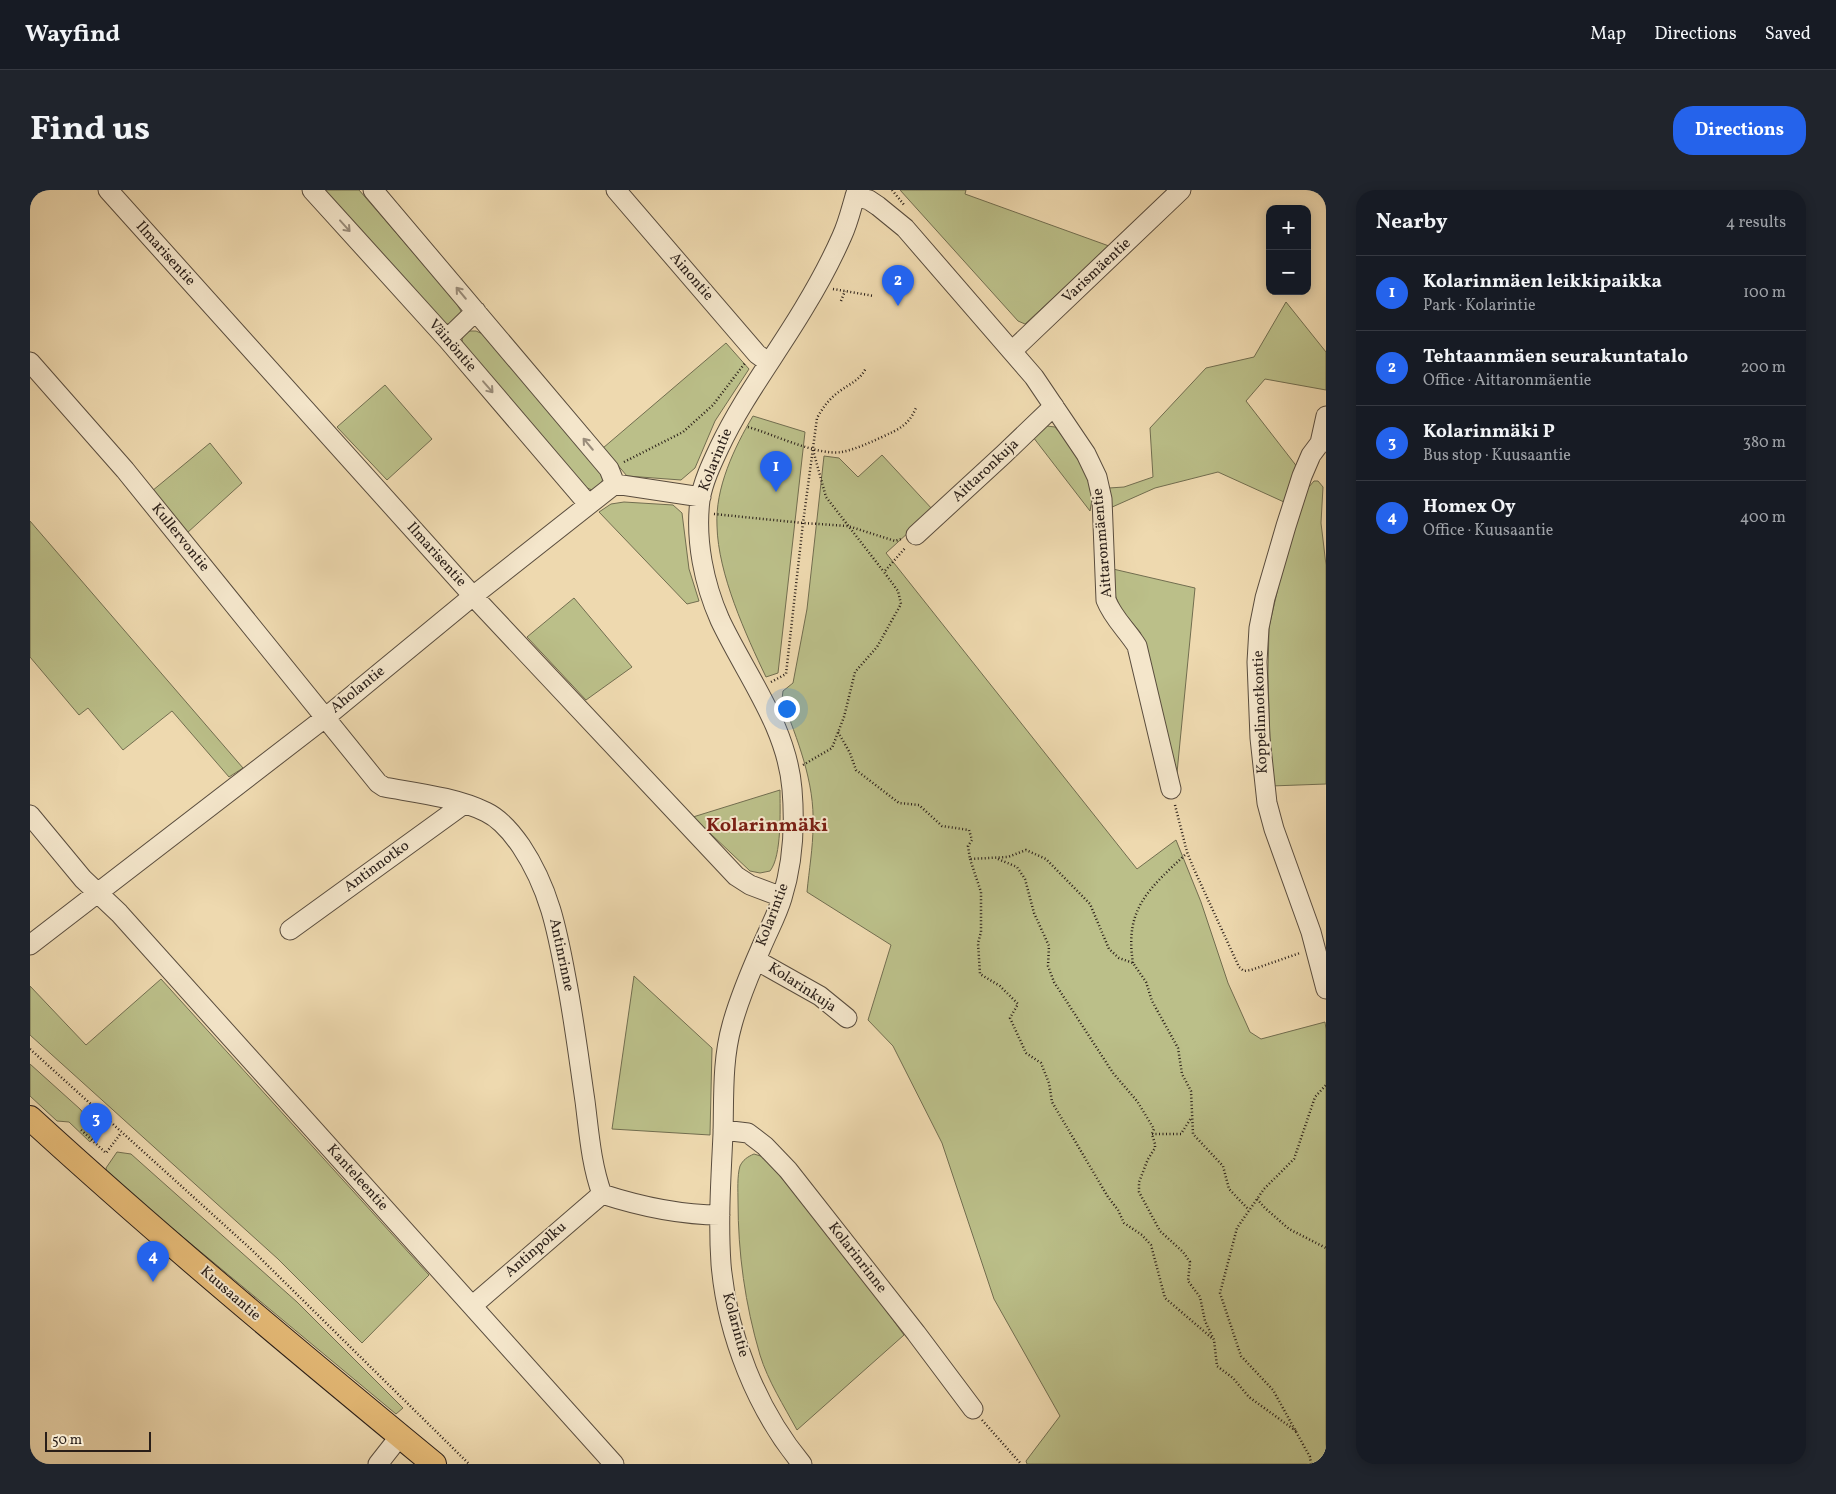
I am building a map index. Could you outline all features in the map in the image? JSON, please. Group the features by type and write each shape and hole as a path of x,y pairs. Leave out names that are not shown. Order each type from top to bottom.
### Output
{"main road":[{"name":"Kuusaantie","path":"30,1118 264,1323 434,1464"}],"street":[{"name":"Ilmarisentie","path":"108,190 473,596 736,876 767,892 782,897"},
{"name":"Väinöntie","path":"312,190 447,339 588,504"},
{"path":"373,190 612,476 700,504"},
{"name":"Ainontie","path":"616,190 757,354 768,362"},
{"name":"Varismäentie","path":"1012,351 1181,190"},
{"name":"Kolarintie","path":"802,1464 768,1415 754,1386 731,1320 722,1267 720,1215 727,1046 738,1006 782,897 792,853 792,787 786,756 771,718 720,618 705,577 701,552 700,504 709,469 730,424 802,311 828,266 844,232 856,193"},
{"name":"Aittaronmäentie","path":"856,193 878,206 905,228 1034,377 1086,454 1097,477 1103,506 1106,600 1110,610 1131,635 1137,646 1171,789"},
{"path":"447,339 476,311"},
{"name":"Kullervontie","path":"30,362 125,470 326,717"},
{"name":"Aittaronkuja","path":"916,535 1054,406"},
{"name":"Koppelinnotkontie","path":"1326,416 1323,442 1311,455 1302,476 1265,598 1259,628 1257,662 1260,738 1267,803 1274,829 1306,916 1326,989"},
{"name":"Aholantie","path":"30,945 326,717 588,504 612,476"},
{"name":"Antinrinne","path":"326,717 378,783 464,804 487,812 502,823 513,835 539,878 550,903 558,933 576,1029 591,1153 602,1194"},
{"name":"Antinnotko","path":"290,930 464,804"},
{"name":"Kanteleentie","path":"30,815 83,879 133,928 614,1464"},
{"name":"Kolarinkuja","path":"756,960 820,996 847,1018"},
{"name":"Kolarinrinne","path":"723,1130 748,1133 765,1146 788,1170 973,1409"},
{"path":"602,1194 665,1210 702,1215 720,1215"},
{"name":"Antinpolku","path":"472,1306 602,1194"},
{"path":"378,1464 400,1436"}],"path":[{"path":"826,288 874,296"},
{"path":"841,301 845,291"},
{"path":"612,476 683,432 713,405 747,360"},
{"path":"765,685 786,674 802,524 817,418 825,405 839,392 862,377 866,368"},
{"path":"747,427 812,449 839,452 857,448 896,430 910,421 916,408"},
{"path":"798,768 832,748 855,672 877,647 902,604 898,591 826,496 812,449"},
{"path":"700,504 802,524 848,526 895,541 916,535"},
{"path":"884,572 916,535"},
{"path":"838,732 850,753 856,770 899,803 919,805 942,826 969,830 972,840 968,846 970,859 981,892 981,932 978,943 980,974 1000,986 1018,1004 1010,1018 1026,1053 1041,1063 1049,1083 1052,1102 1124,1223 1142,1235 1151,1245 1165,1298 1214,1340"},
{"path":"1171,789 1187,852 1239,967 1244,971 1251,970 1316,948"},
{"path":"970,859 1008,857 1026,850 1046,859 1090,904 1109,949 1119,958 1134,963"},
{"path":"1187,852 1143,897 1136,910 1131,933 1134,963 1146,982 1152,1001 1178,1048 1182,1074 1191,1091 1193,1134 1223,1166 1229,1189 1249,1210"},
{"path":"996,858 1018,867 1025,879 1034,913 1048,946 1048,966 1054,982 1113,1073 1137,1101 1154,1129 1152,1134 1155,1148 1148,1159 1139,1182 1139,1192 1160,1231 1183,1252 1190,1262 1188,1281 1200,1297 1214,1340 1217,1366 1233,1378 1250,1398 1296,1432"},
{"path":"30,1049 253,1251 469,1464"},
{"path":"1311,1464 1310,1458 1273,1390 1241,1356 1220,1293 1237,1228 1264,1189 1294,1159 1315,1097 1326,1085"},
{"path":"1152,1134 1180,1134 1192,1117"},
{"path":"81,1130 106,1153 122,1133"},
{"path":"1258,1199 1288,1229 1326,1247"},
{"path":"973,1409 1021,1464"}],"green space":[{"path":"320,190 359,190 455,301 462,313 456,323 446,324"},
{"path":"900,190 966,190 965,194 1109,246 1025,324 1018,321"},
{"path":"1286,302 1326,352 1326,390 1265,379 1246,401 1298,468 1284,502 1218,472 1155,488 1110,508 1109,488 1124,487 1153,477 1150,428 1206,368 1254,357"},
{"path":"467,331 476,331 485,335 599,470 603,479 599,487 592,490 580,485 463,348 462,338"},
{"path":"726,343 749,369 715,421 695,468 681,480 627,476 603,448"},
{"path":"385,385 432,439 387,480 337,427"},
{"path":"753,416 805,432 778,673 766,677 734,604 722,564 717,526 719,497 727,469 739,441"},
{"path":"1047,426 1055,427 1076,453 1094,488 1090,511 1033,437"},
{"path":"210,443 242,483 187,533 152,491"},
{"path":"882,455 933,510 886,553 1137,869 1176,840 1201,902 1228,983 1250,1032 1261,1039 1325,1022 1326,1464 1027,1464 1026,1461 1060,1416 994,1299 942,1143 893,1046 868,1020 891,945 807,892 813,834 811,793 804,761 782,699 783,691 793,683 807,609 824,456 839,458 858,477"},
{"path":"1314,481 1318,481 1323,487 1321,523 1326,565 1326,784 1271,786 1268,673 1269,627 1287,549 1308,488"},
{"path":"624,502 673,505 682,513 689,569 699,601 687,604 599,512 611,504"},
{"path":"30,521 243,768 229,777 172,711 123,750 88,708 79,715 30,657"},
{"path":"1113,569 1195,588 1176,783 1146,646 1140,632 1121,609 1115,595"},
{"path":"574,598 632,667 586,700 527,637"},
{"path":"780,790 777,855 770,871 760,873 750,871 693,817"},
{"path":"634,976 712,1048 710,1135 612,1129"},
{"path":"161,979 429,1275 362,1343 278,1259 30,1035 30,986 86,1045"},
{"path":"30,1064 80,1109 98,1131 90,1142 69,1122 57,1121 30,1096"},
{"path":"117,1152 131,1154 297,1302 403,1408 396,1414 107,1174 106,1168"},
{"path":"754,1154 764,1157 843,1251 904,1335 797,1430 763,1365 750,1317 743,1278 738,1220 738,1174 742,1162"}],"place":[{"name":"Tehtaanmäen seurakuntatalo","path":"898,306"},
{"name":"Kolarinmäen leikkipaikka","path":"776,492"},
{"name":"Kolarinmäki P","path":"96,1144"},
{"name":"Homex Oy","path":"153,1282"}],"district":[{"name":"Kolarinmäki","path":"767,826"}]}
